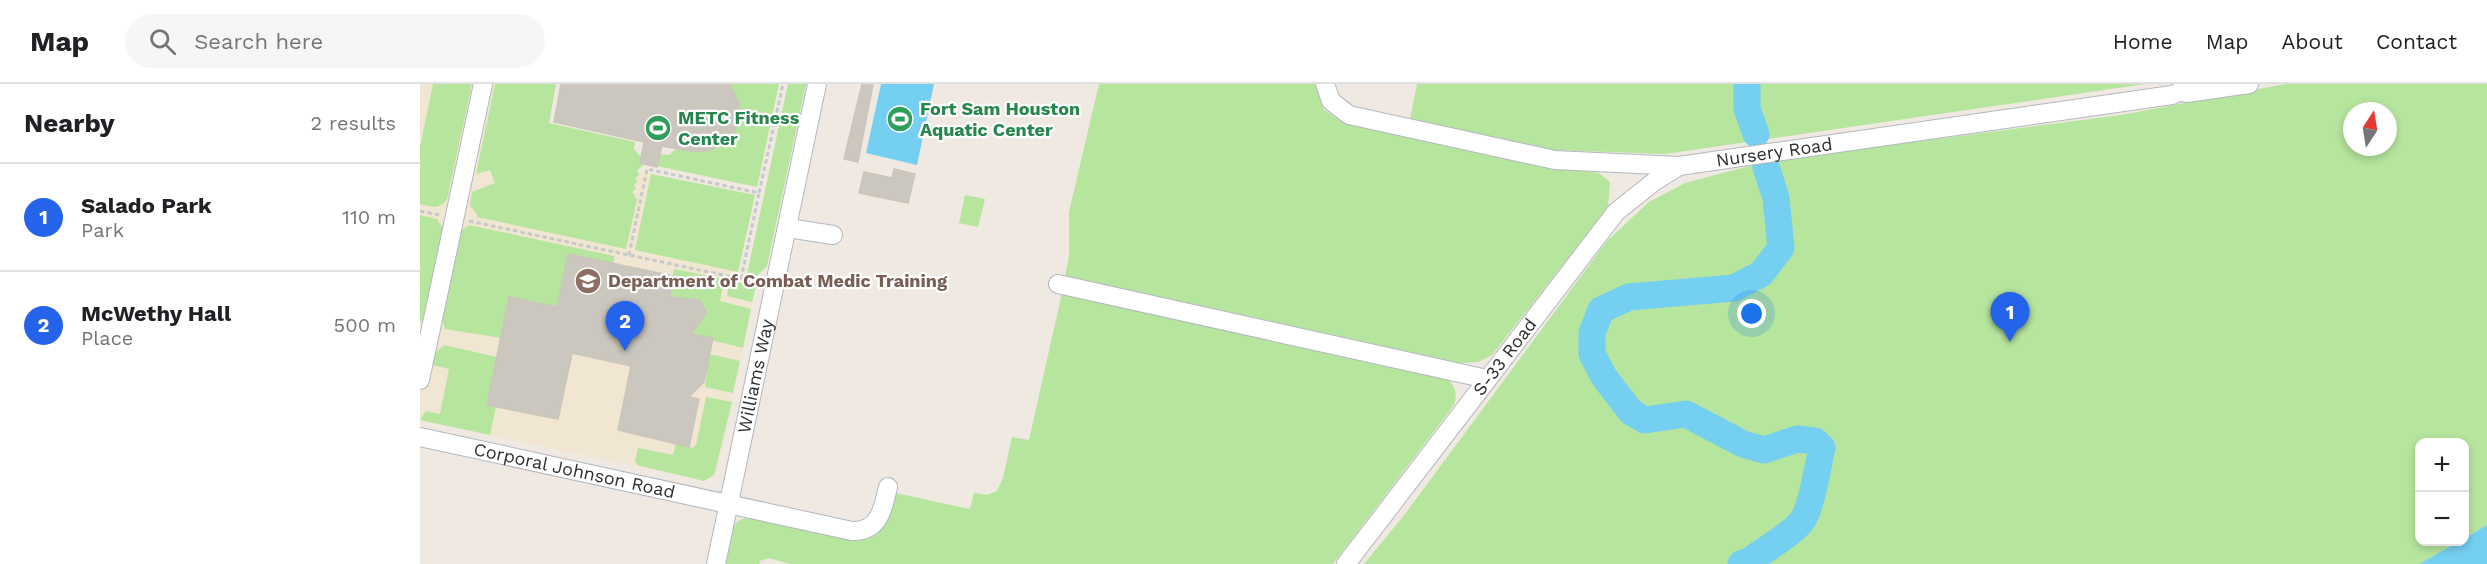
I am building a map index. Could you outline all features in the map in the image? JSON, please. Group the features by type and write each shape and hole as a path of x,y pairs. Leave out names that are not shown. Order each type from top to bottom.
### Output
{"street":[{"path":"420,380 483,84"},
{"name":"Williams Way","path":"716,564 817,84"},
{"name":"Nursery Road","path":"1325,84 1330,102 1349,115 1556,160 1679,166 2172,95 2198,84"},
{"path":"2172,95 2249,84"},
{"name":"S-33 Road","path":"1346,564 1616,212 1655,181 1679,166"},
{"path":"788,228 833,235"},
{"path":"1058,285 1487,379"},
{"name":"Corporal Johnson Road","path":"420,436 860,531 876,523 888,487"}],"path":[{"path":"741,279 783,84"},
{"path":"629,255 647,169 759,193"},
{"path":"420,211 751,281"}],"shaded area":[{"name":"Department of Combat Medic Training","path":"420,84 556,84 544,151 755,195 738,272 758,276 718,468 710,479 704,481 420,420"}],"green space":[{"path":"433,84 472,84 447,199 435,207 420,204 420,147"},
{"path":"495,84 556,84 549,123 635,142 634,149 641,157 640,163 644,165 637,170 639,175 635,178 638,182 634,184 636,189 632,192 637,200 626,249 477,217 470,206 472,192 495,183 490,170 476,174"},
{"path":"730,84 779,84 757,187 657,166 660,154 669,155 676,149 689,151 739,119 739,103"},
{"path":"788,84 806,84 767,266 757,276 747,274"},
{"path":"1099,84 1319,84 1323,109 1342,122 1564,169 1599,173 1610,182 1608,207 1492,355 1479,362 1460,363 1065,276 1069,257 1069,212"},
{"path":"1417,84 2145,84 1665,154 1554,150 1410,119"},
{"path":"2285,84 2487,84 2487,525 2469,536 2469,438 2415,438 2415,546 2451,546 2419,564 1364,564 1405,514 1607,241 1649,202 1685,183 1768,161 2121,115"},
{"path":"651,174 755,195 738,272 635,250"},
{"path":"965,195 985,199 978,227 959,223"},
{"path":"420,215 437,219 446,233 430,313 420,323"},
{"path":"469,225 614,256 614,262 557,307 501,338 445,329 440,315 456,234"},
{"path":"674,269 724,279 720,301 751,309 743,348 663,328"},
{"path":"730,280 756,286 752,302 727,296"},
{"path":"1062,293 1445,377 1455,389 1454,405 1333,564 790,564 769,558 760,561 759,564 722,564 727,540 733,526 744,519 753,518 856,541 873,535 884,524 891,510 895,493 970,509 974,493 987,495 997,491 1003,478 1012,437 1029,440"},
{"path":"444,345 497,357 496,406 490,435 420,420 426,411 440,414 449,369 432,365 433,355"},
{"path":"709,354 740,361 733,393 705,387"},
{"path":"706,397 732,402 714,475 704,481 637,465 635,460 638,448 673,455 676,444 693,448 696,445"}],"water":[{"name":"Fort Sam Houston Aquatic Center","path":"881,84 934,84 917,165 866,153"},
{"path":"2487,525 2487,564 2419,564 2451,546 2469,546 2469,536"}],"building":[{"name":"METC Fitness Center","path":"561,84 730,84 739,103 739,119 733,134 722,145 707,151 689,151 662,146 657,167 640,163 644,142 554,122"},
{"path":"862,84 873,84 858,162 844,159"},
{"path":"894,169 915,174 908,203 859,193 864,172 892,178"},
{"path":"568,254 674,276 669,297 700,300 706,313 691,334 713,338 704,382 689,397 699,399 689,447 618,430 631,366 572,353 558,419 487,405 509,297 557,307"}],"waterway":[{"path":"1747,84 1747,109 1756,134"},
{"path":"1741,564 1777,542 1802,521 1811,498 1822,448 1815,441 1797,439 1764,450 1743,444 1686,414 1645,420 1631,412 1604,377 1592,354 1592,333 1601,310 1629,297 1734,288 1761,274 1781,248 1776,198 1766,167"}],"place":[{"name":"Fort Sam Houston Aquatic Center","path":"900,119"},
{"name":"METC Fitness Center","path":"658,128"},
{"name":"Department of Combat Medic Training","path":"588,281"},
{"name":"Salado Park","path":"2010,342"},
{"name":"McWethy Hall","path":"625,351"}]}
